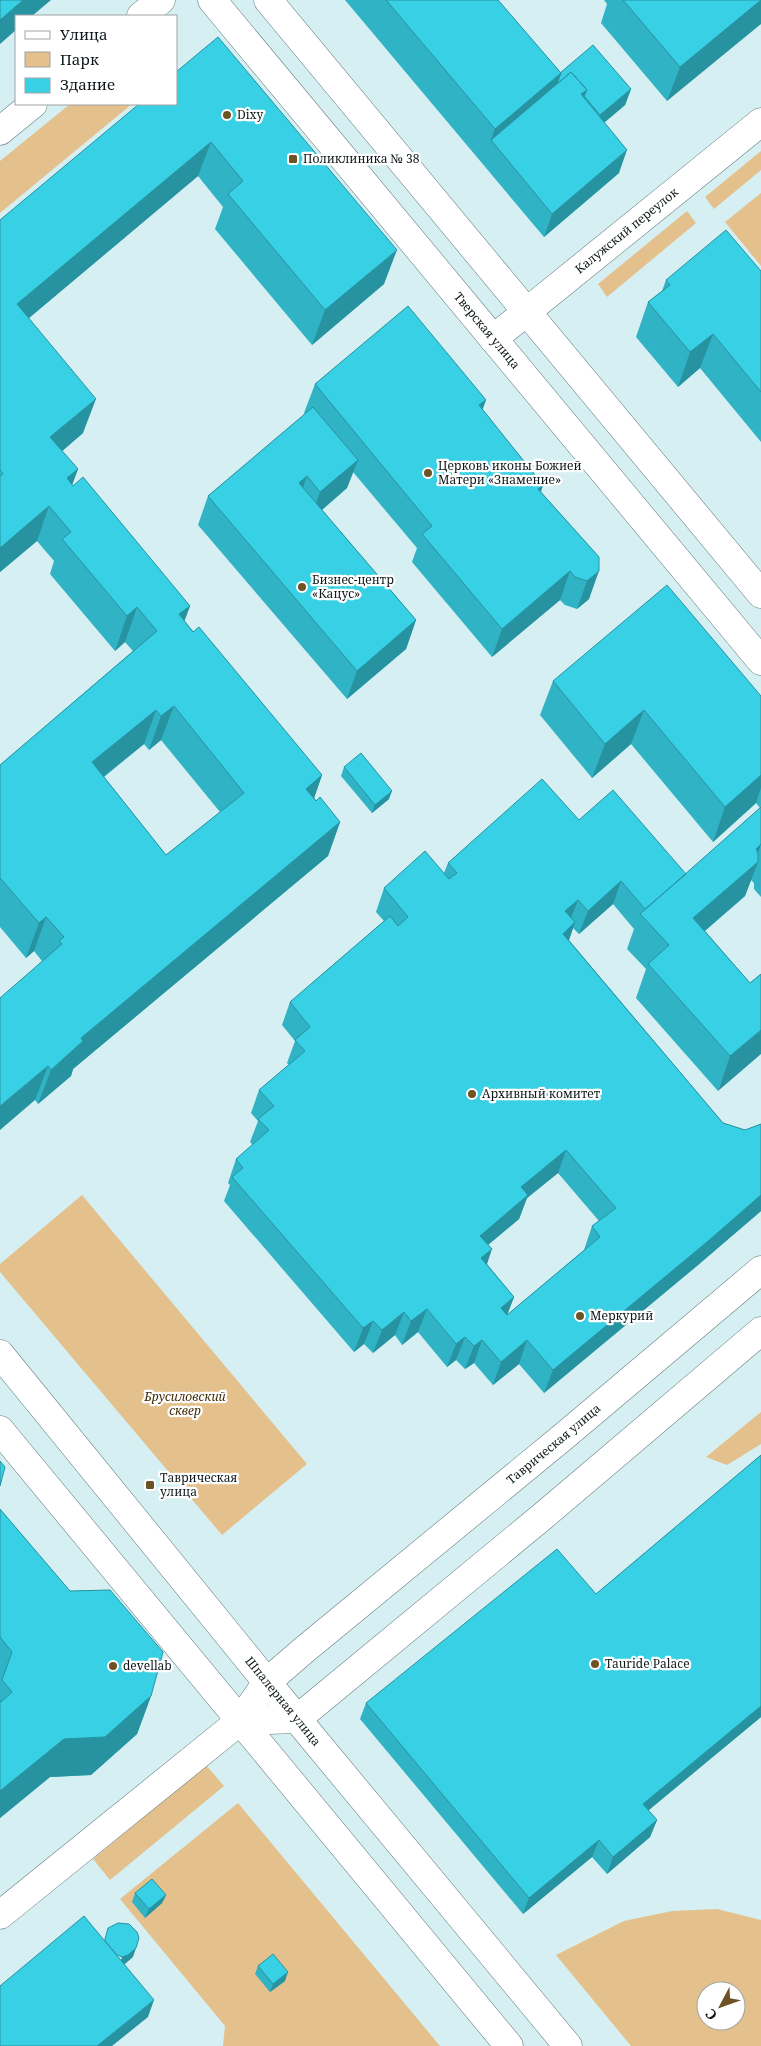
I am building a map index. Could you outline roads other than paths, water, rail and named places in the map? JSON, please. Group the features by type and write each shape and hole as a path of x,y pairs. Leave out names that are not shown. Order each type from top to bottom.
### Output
{"street":[{"path":"142,15 161,0"},
{"name":"Тверская улица","path":"212,0 761,661"},
{"path":"268,0 761,594"},
{"path":"0,131 33,105"},
{"name":"Калужский переулок","path":"493,339 761,122"},
{"name":"Таврическая улица","path":"0,1915 240,1721 267,1682 761,1270"},
{"path":"240,1721 297,1719 536,1522 761,1331"},
{"name":"Шпалерная улица","path":"0,1354 297,1719 568,2046"},
{"path":"0,1430 509,2046"}],"place":[{"name":"Dixy","path":"227,115"},
{"name":"Поликлиника № 38","path":"293,159"},
{"name":"Церковь иконы Божией Матери «Знамение»","path":"428,473"},
{"name":"Бизнес-центр «Кацус»","path":"302,587"},
{"name":"Архивный комитет","path":"472,1094"},
{"name":"Меркурий","path":"580,1316"},
{"name":"Таврическая улица","path":"150,1485"},
{"name":"Tauride Palace","path":"595,1664"},
{"name":"devellab","path":"113,1666"}],"park label":[{"name":"Брусиловский сквер","path":"185,1404"}]}
